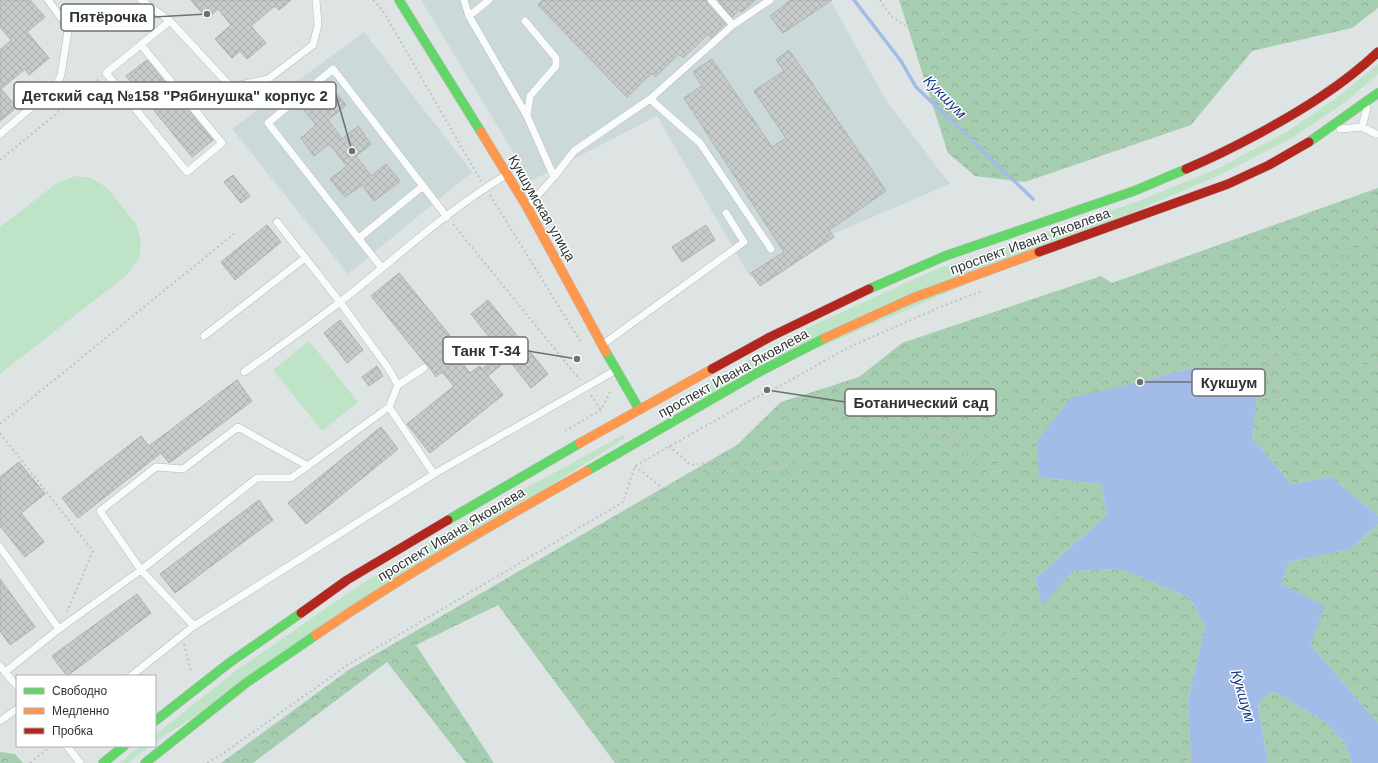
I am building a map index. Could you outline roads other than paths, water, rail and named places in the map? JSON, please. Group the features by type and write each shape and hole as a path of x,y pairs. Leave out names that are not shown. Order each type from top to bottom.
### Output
{"main road":[{"name":"Кукшумская улица","path":"399,0 508,174 602,346 641,412"},
{"name":"проспект Ивана Яковлева","path":"156,720 229,663 348,580 537,467 641,412 770,337 860,293 945,256 1134,191 1215,157 1283,120 1320,97 1365,64 1378,52"},
{"name":"проспект Ивана Яковлева","path":"145,763 246,683 364,602 450,549 651,430 809,346 855,324 935,290 1227,184 1281,159 1338,123 1376,94"},
{"path":"103,763 123,747"}],"lane":[{"path":"0,134 55,87 62,75 68,31 65,23 48,0"},
{"path":"141,0 170,21 231,87 268,79 313,45 318,25 316,0"},
{"path":"464,0 469,16 527,116 554,177"},
{"path":"469,16 489,0"},
{"path":"710,0 733,25"},
{"path":"527,207 554,177 574,151 650,99 733,25 768,0"},
{"path":"141,45 222,143 187,172 106,73 170,21"},
{"path":"525,21 556,58 556,66 530,96 527,116"},
{"path":"381,267 268,123 334,69 447,217"},
{"path":"1362,127 1366,111 1376,94"},
{"path":"650,99 700,143 771,249"},
{"path":"1281,159 1342,129 1362,127 1378,134"},
{"path":"244,372 340,302 381,267 447,217 508,174"},
{"path":"359,238 423,186"},
{"path":"602,346 744,242 726,213"},
{"path":"277,222 340,302 388,368 398,385"},
{"path":"204,336 305,258"},
{"path":"5,672 59,629 141,570 257,478 291,478 308,466 388,407 398,385 424,368"},
{"path":"132,675 194,626 434,474 616,370"},
{"path":"388,407 434,474"},
{"path":"194,626 141,570 100,511 156,467 183,468 238,427 308,466"},
{"path":"0,547 59,629"},
{"path":"0,666 16,685"},
{"path":"0,721 16,710"},
{"path":"68,747 80,763"}],"water":[{"path":"1200,366 1259,380 1252,438 1291,484 1331,477 1378,516 1378,524 1350,549 1289,562 1281,584 1325,606 1310,644 1378,723 1378,763 1352,763 1345,743 1325,722 1275,692 1268,694 1258,704 1268,763 1191,763 1188,701 1205,626 1190,598 1121,569 1073,571 1043,605 1035,579 1107,515 1101,484 1039,477 1037,441 1071,398"}],"waterway":[{"name":"Кукшум","path":"854,0 901,61 916,87 1033,199"}],"place":[{"name":"Пятёрочка","path":"207,14"},
{"name":"Детский сад №158 \"Рябинушка\" корпус 2","path":"352,151"},
{"name":"Танк Т-34","path":"577,359"},
{"name":"Кукшум","path":"1140,382"},
{"name":"Ботанический сад","path":"767,390"}]}
